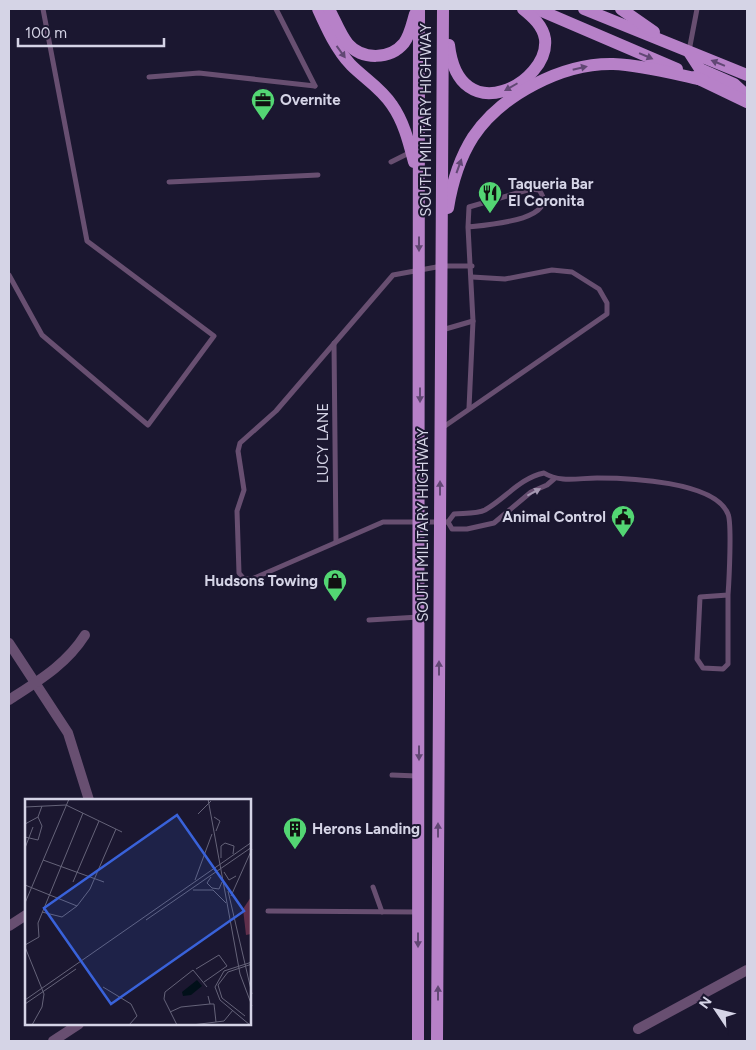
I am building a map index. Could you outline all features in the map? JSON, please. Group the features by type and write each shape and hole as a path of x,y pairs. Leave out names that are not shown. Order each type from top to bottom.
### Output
{"main road":[{"path":"318,9 340,51 352,65 381,90 393,106 402,123 419,177"},
{"path":"329,9 347,44 357,52 369,56 382,56 394,52 403,44 409,33 415,9"},
{"name":"SOUTH MILITARY HIGHWAY","path":"418,1041 420,617 419,9"},
{"path":"444,9 451,58 455,70 462,81 470,88 491,94 501,92 518,83 541,62 545,50 543,32 533,17 523,9"},
{"name":"SOUTH MILITARY HIGHWAY","path":"437,1041 444,522 440,430 444,9"},
{"path":"537,9 703,80 747,102"},
{"path":"584,9 747,75"},
{"path":"621,9 675,46"},
{"path":"689,52 700,68 734,84 747,96"},
{"path":"442,266 452,184 461,160 473,137 485,122 515,98 552,77 594,65 633,66 703,80"}],"street":[{"path":"9,700 63,663 85,635"},
{"path":"9,643 68,733 89,799"},
{"path":"9,926 25,916"},
{"path":"638,1029 747,970"},
{"path":"53,1041 77,1025"}],"lane":[{"path":"9,275 42,336 148,425 214,336 87,241 43,9"},
{"path":"149,78 199,73 315,86 276,9"},
{"path":"689,52 697,9"},
{"path":"391,162 412,152"},
{"path":"169,182 318,175"},
{"path":"468,227 508,221 538,212 544,205 544,196 539,190 531,189 469,207 468,227 472,266 473,322 468,408"},
{"path":"472,266 442,266 393,275 276,411 240,443 238,452 244,490 238,510 239,573 244,579 252,579 383,522 444,522 452,529 467,529 494,523 531,492 547,485 554,479"},
{"path":"440,430 468,408 607,314 607,302 599,290 572,272 552,270 506,279 472,277"},
{"path":"441,330 473,322"},
{"name":"LUCY LANE","path":"334,343 336,542"},
{"path":"444,522 454,514 484,511 534,475 544,473 554,479 598,478 671,483 717,499 729,515 728,664 723,669 703,668 697,659 700,597 728,595"},
{"path":"369,620 420,617"},
{"path":"392,776 419,776"},
{"path":"373,887 382,912"},
{"path":"268,911 418,912"}],"place":[{"name":"Overnite","path":"263,121"},
{"name":"Taqueria Bar El Coronita","path":"490,214"},
{"name":"Animal Control","path":"623,538"},
{"name":"Hudsons Towing","path":"335,602"},
{"name":"Herons Landing","path":"295,850"}]}
